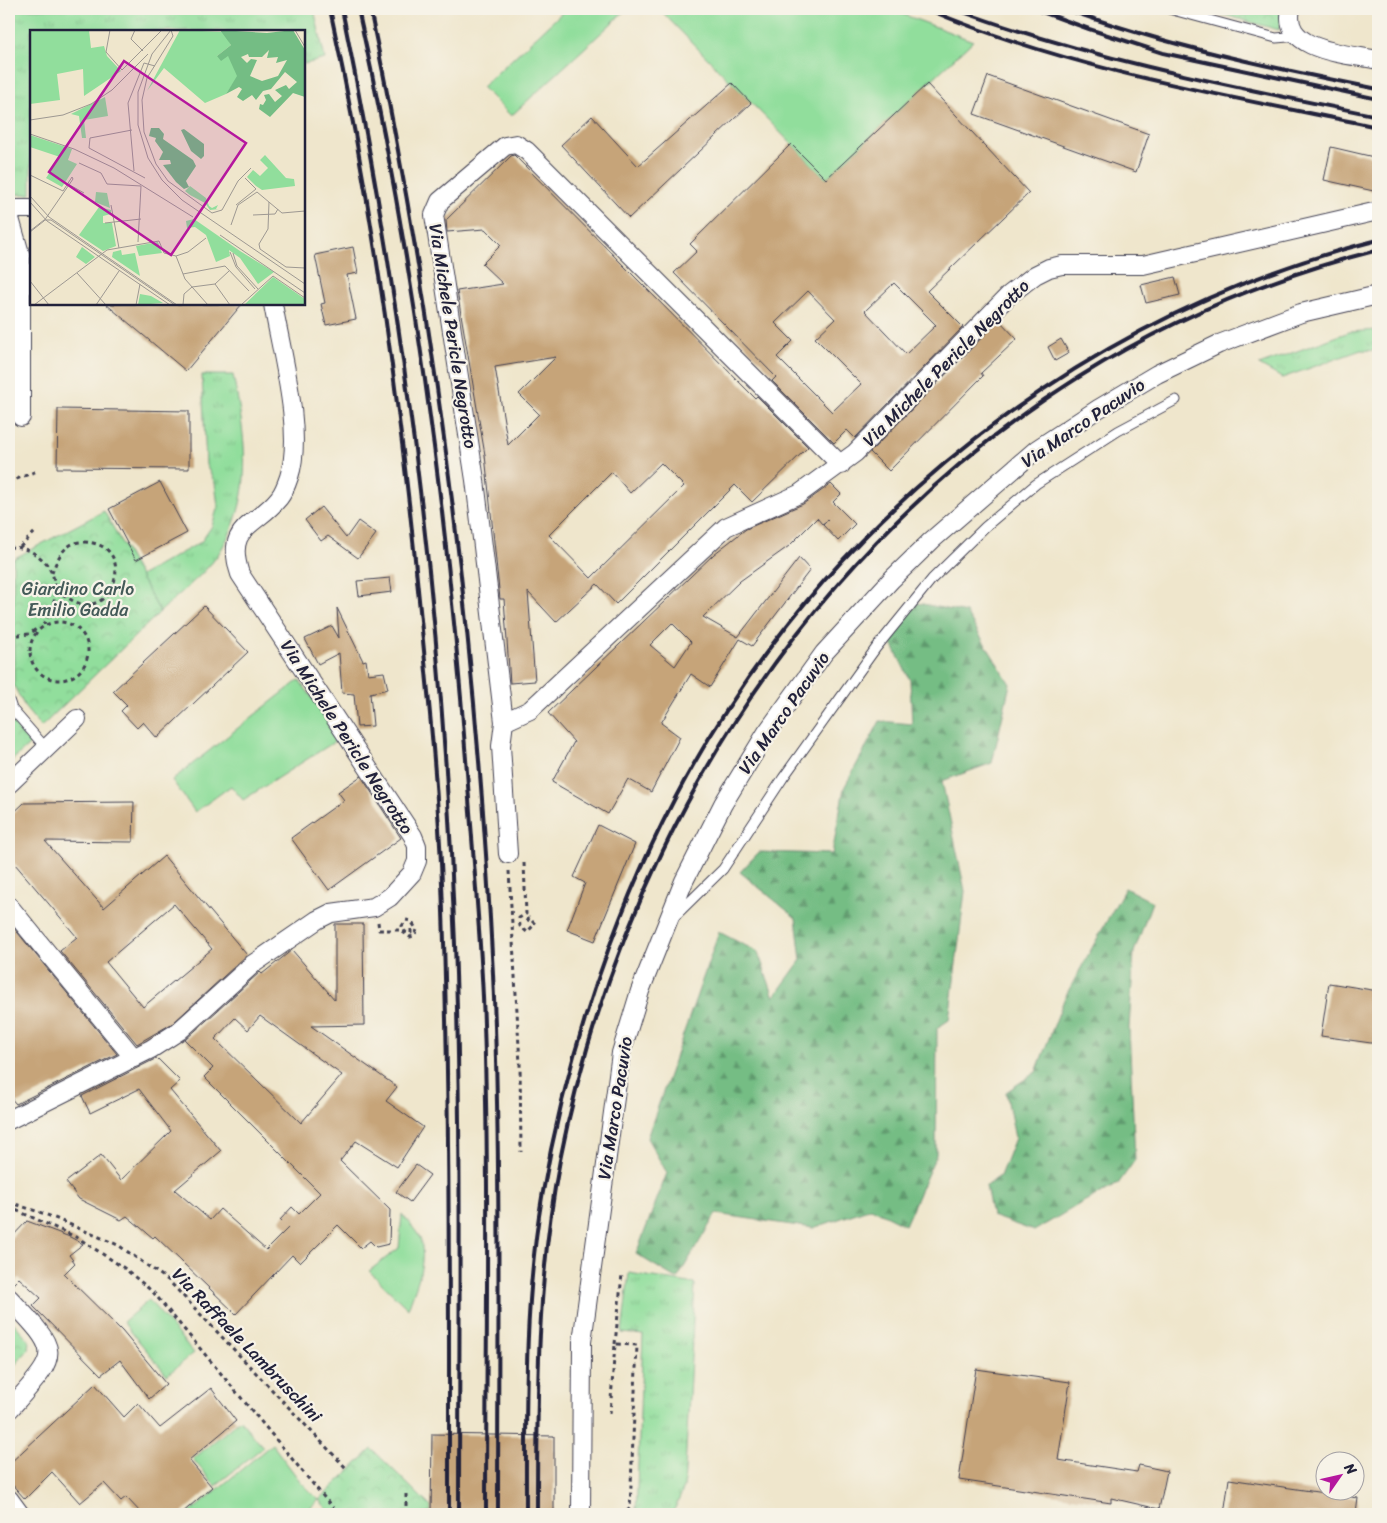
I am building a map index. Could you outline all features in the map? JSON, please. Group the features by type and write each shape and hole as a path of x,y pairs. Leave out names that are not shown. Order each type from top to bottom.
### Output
{"street":[{"path":"1291,9 1290,23 1295,33 1305,43 1315,47 1378,60"},
{"name":"Via Michele Pericle Negrotto","path":"508,854 502,746 504,722 475,480 434,215 440,201 505,146 516,144 527,151 840,465"},
{"path":"9,209 30,209"},
{"name":"Via Michele Pericle Negrotto","path":"504,722 530,710 726,527 799,494 840,465 1009,295 1049,268 1062,265 1143,265 1378,211"},
{"path":"9,215 18,236 21,257 21,418"},
{"name":"Via Marco Pacuvio","path":"581,1514 581,1356 621,1053 637,999 666,925 712,825 781,710 830,646 892,579 932,540 1037,449 1098,409 1158,374 1219,344 1300,313 1378,295"},
{"name":"Via Michele Pericle Negrotto","path":"9,1120 134,1058 179,1031 253,964 299,931 330,913 374,907 390,897 412,873 417,861 417,846 413,836 240,574 236,562 236,547 240,533 280,497 289,476 294,451 294,422 273,305"},
{"path":"9,784 77,719"},
{"path":"9,906 134,1058"},
{"path":"9,1298 39,1330 48,1346 47,1364 9,1410"},
{"path":"9,1500 20,1514"}],"lane":[{"path":"1169,9 1276,38 1288,37 1295,33"},
{"path":"666,925 723,869 783,778 876,648 932,579 985,527 1036,484 1118,431 1176,400"},
{"path":"9,700 12,709 46,748"}],"path":[{"path":"9,482 37,471"},
{"path":"20,547 35,532"},
{"path":"52,573 57,559 66,548 78,542 92,542 105,548 114,560 117,573 114,587 105,598 92,604 78,604 66,598 56,587"},
{"path":"9,547 20,547 30,550 44,561 52,573 56,587 55,602 50,615 41,626 33,636 29,649 31,662 39,673 51,680 64,680 76,675 85,665 88,652 86,639 78,628 67,622 53,621 41,626 29,634 9,636"},
{"path":"521,1152 518,1034 508,854 523,854 526,914 522,914 519,922 520,926 527,932 534,924 529,918 527,922"},
{"path":"400,930 410,937 416,933 414,923 406,920 403,923 403,930 411,933 410,930"},
{"name":"Via Raffaele Lambruschini","path":"9,1202 45,1214 118,1245 168,1280 348,1469"},
{"path":"9,1207 78,1238 113,1260 153,1292 338,1514"},
{"path":"610,1414 622,1274"},
{"path":"615,1344 637,1345 630,1508 625,1514"},
{"path":"406,1490 406,1514"}],"green space":[{"path":"9,9 314,9 325,59 305,64 305,30 30,30 30,194 9,195"},
{"path":"566,9 627,9 511,116 482,87"},
{"path":"659,9 889,9 973,41 826,179"},
{"path":"1203,9 1284,9 1279,30"},
{"path":"1378,330 1378,351 1361,350 1282,378 1259,365 1349,332"},
{"path":"202,375 233,375 244,445 245,468 243,490 238,512 217,556 198,577 160,612 140,576 201,542 212,526 218,506 215,483 206,465"},
{"name":"Giardino Carlo Emilio Gadda","path":"104,511 160,612 41,727 26,709 14,686 13,559"},
{"path":"918,603 966,613 1010,684 992,763 942,781 965,891 949,1020 937,1028 936,1155 905,1225 871,1208 813,1228 716,1214 677,1279 636,1254 667,1173 647,1138 719,932 758,952 774,997 801,960 796,918 740,872 759,852 832,854 844,788 880,721 912,724 910,680 889,638"},
{"path":"299,680 342,737 243,800 231,786 195,812 172,780"},
{"path":"9,718 30,744 9,763"},
{"path":"1125,888 1152,902 1134,952 1129,1028 1135,1160 1118,1184 1034,1231 992,1216 986,1186 1000,1176 1015,1138 1006,1092 1036,1072 1065,997"},
{"path":"402,1214 419,1236 422,1245 422,1264 408,1309 369,1271 399,1248"},
{"path":"629,1273 695,1284 684,1488 675,1508 670,1514 636,1514 643,1335 622,1333"},
{"path":"149,1300 194,1353 167,1375 123,1322"},
{"path":"9,1318 29,1340 28,1350 9,1372"},
{"path":"240,1420 263,1447 215,1486 193,1459"},
{"path":"272,1444 300,1481 319,1500 303,1514 188,1514"},
{"path":"372,1449 431,1507 431,1514 332,1514 319,1500"}],"building":[{"path":"988,76 1149,134 1136,172 974,114"},
{"path":"732,83 751,103 629,218 561,145 592,116 638,166"},
{"path":"927,84 1029,193 927,291 963,327 855,438 847,430 834,443 772,381 776,377 674,273 697,251 690,244 791,144 826,179","holes":["894,283 936,325 906,354 865,311","808,291 835,319 815,338 861,384 832,412 777,357 793,341 775,323"]},
{"path":"1331,147 1378,158 1378,192 1324,180"},
{"path":"514,155 755,398 757,396 808,447 752,502 735,485 616,604 597,584 556,622 528,592 535,681 510,683 504,599 500,599 485,455 457,291 503,284 482,264 501,245 485,229 447,232 446,220","holes":["556,357 519,394 539,414 508,445 495,367","661,463 684,486 591,578 549,535 612,472 630,493"]},
{"path":"353,247 358,273 347,275 356,319 326,325 321,304 325,303 315,255"},
{"path":"1175,277 1180,295 1146,303 1141,285"},
{"path":"107,305 241,305 186,371"},
{"path":"999,320 1017,339 981,373 983,376 889,471 870,452"},
{"path":"1061,339 1069,353 1055,361 1048,347"},
{"path":"58,409 189,411 189,469 57,468"},
{"path":"160,482 187,533 136,560 109,509"},
{"path":"831,484 841,494 833,502 855,524 838,541 823,525 828,520 822,524 817,518 789,546 740,581 703,617 738,637 799,558 810,570 752,646 740,639 710,687 691,674 661,723 680,737 651,792 628,779 608,814 552,782 574,742 548,713 714,554 746,529 803,504","holes":["672,623 691,642 675,666 650,645"]},
{"path":"321,507 346,538 358,521 376,534 358,558 328,536 321,541 305,520"},
{"path":"390,578 392,592 359,596 357,581"},
{"path":"204,606 248,652 157,738 143,722 137,728 121,711 127,705 113,691"},
{"path":"337,608 363,661 366,660 368,674 384,672 388,689 370,693 373,726 357,727 354,694 342,693 339,653 318,664 305,639 332,626 339,638"},
{"path":"361,776 401,838 329,890 291,838 344,800 338,792"},
{"path":"134,802 133,842 45,841 104,908 164,856 247,955 173,1023 137,1044 60,951 77,937 9,857 9,817 24,803","holes":["174,904 212,949 143,1007 106,962"]},
{"path":"598,825 635,844 595,941 567,930 585,883 574,877"},
{"path":"9,922 117,1054 16,1104 9,1096"},
{"path":"335,924 363,924 364,1025 311,1026 397,1087 386,1101 423,1127 397,1167 356,1141 340,1161 390,1210 389,1244 376,1247 370,1241 361,1248 338,1225 300,1263 292,1255 236,1314 155,1236 153,1238 127,1216 121,1220 79,1199 66,1182 101,1155 121,1180 171,1131 139,1089 90,1113 82,1096 157,1058 180,1081 170,1090 221,1151 175,1190 210,1220 220,1209 266,1250 288,1228 280,1220 292,1207 299,1214 320,1193 204,1077 213,1068 185,1040 260,972 262,974 292,950 335,1000","holes":["260,1016 342,1075 301,1123 215,1039 235,1018 248,1030"]},
{"path":"1329,983 1378,991 1378,1044 1321,1036"},
{"path":"416,1165 430,1175 410,1202 396,1192"},
{"path":"27,1221 70,1237 83,1244 69,1255 75,1263 64,1274 122,1331 166,1384 149,1399 120,1360 101,1375 33,1306 41,1298 19,1278 9,1288 9,1240"},
{"path":"976,1369 1070,1382 1058,1460 1137,1472 1139,1465 1167,1471 1159,1509 1111,1498 1111,1503 959,1480"},
{"path":"95,1384 124,1417 138,1403 160,1428 211,1388 236,1421 189,1460 212,1487 181,1514 142,1514 126,1497 121,1501 104,1483 80,1503 52,1472 25,1499 9,1481 9,1464"},
{"path":"432,1434 554,1436 554,1514 431,1514"},
{"path":"1229,1479 1314,1492 1314,1500 1358,1500 1356,1514 1224,1514"}],"railway":[{"path":"330,9 360,158 395,383 427,678 436,781 442,883 446,1041 449,1514"},
{"path":"342,9 385,240 403,357 431,591 442,709 450,826 459,1086 459,1514"},
{"path":"358,9 379,106 414,303 441,501 461,700 480,948 485,1062 487,1191 486,1514"},
{"path":"370,9 394,128 434,368 451,489 476,731 486,853 496,1042 498,1514"},
{"path":"927,9 1036,49 1092,65 1206,92 1378,127"},
{"path":"955,9 1007,27 1111,58 1217,83 1378,116"},
{"path":"1034,9 1163,53 1378,99"},
{"path":"1066,9 1181,45 1378,89"},
{"path":"526,1514 527,1355 532,1276 542,1197 554,1134 570,1070 589,1006 635,881 663,821 694,763 728,708 788,625 855,548 929,477 1009,413 1095,357 1186,309 1280,270 1378,240"},
{"path":"537,1514 540,1336 547,1248 560,1160 602,1002 662,852 741,712 838,584 950,472 1079,377 1221,302 1378,250"}]}
